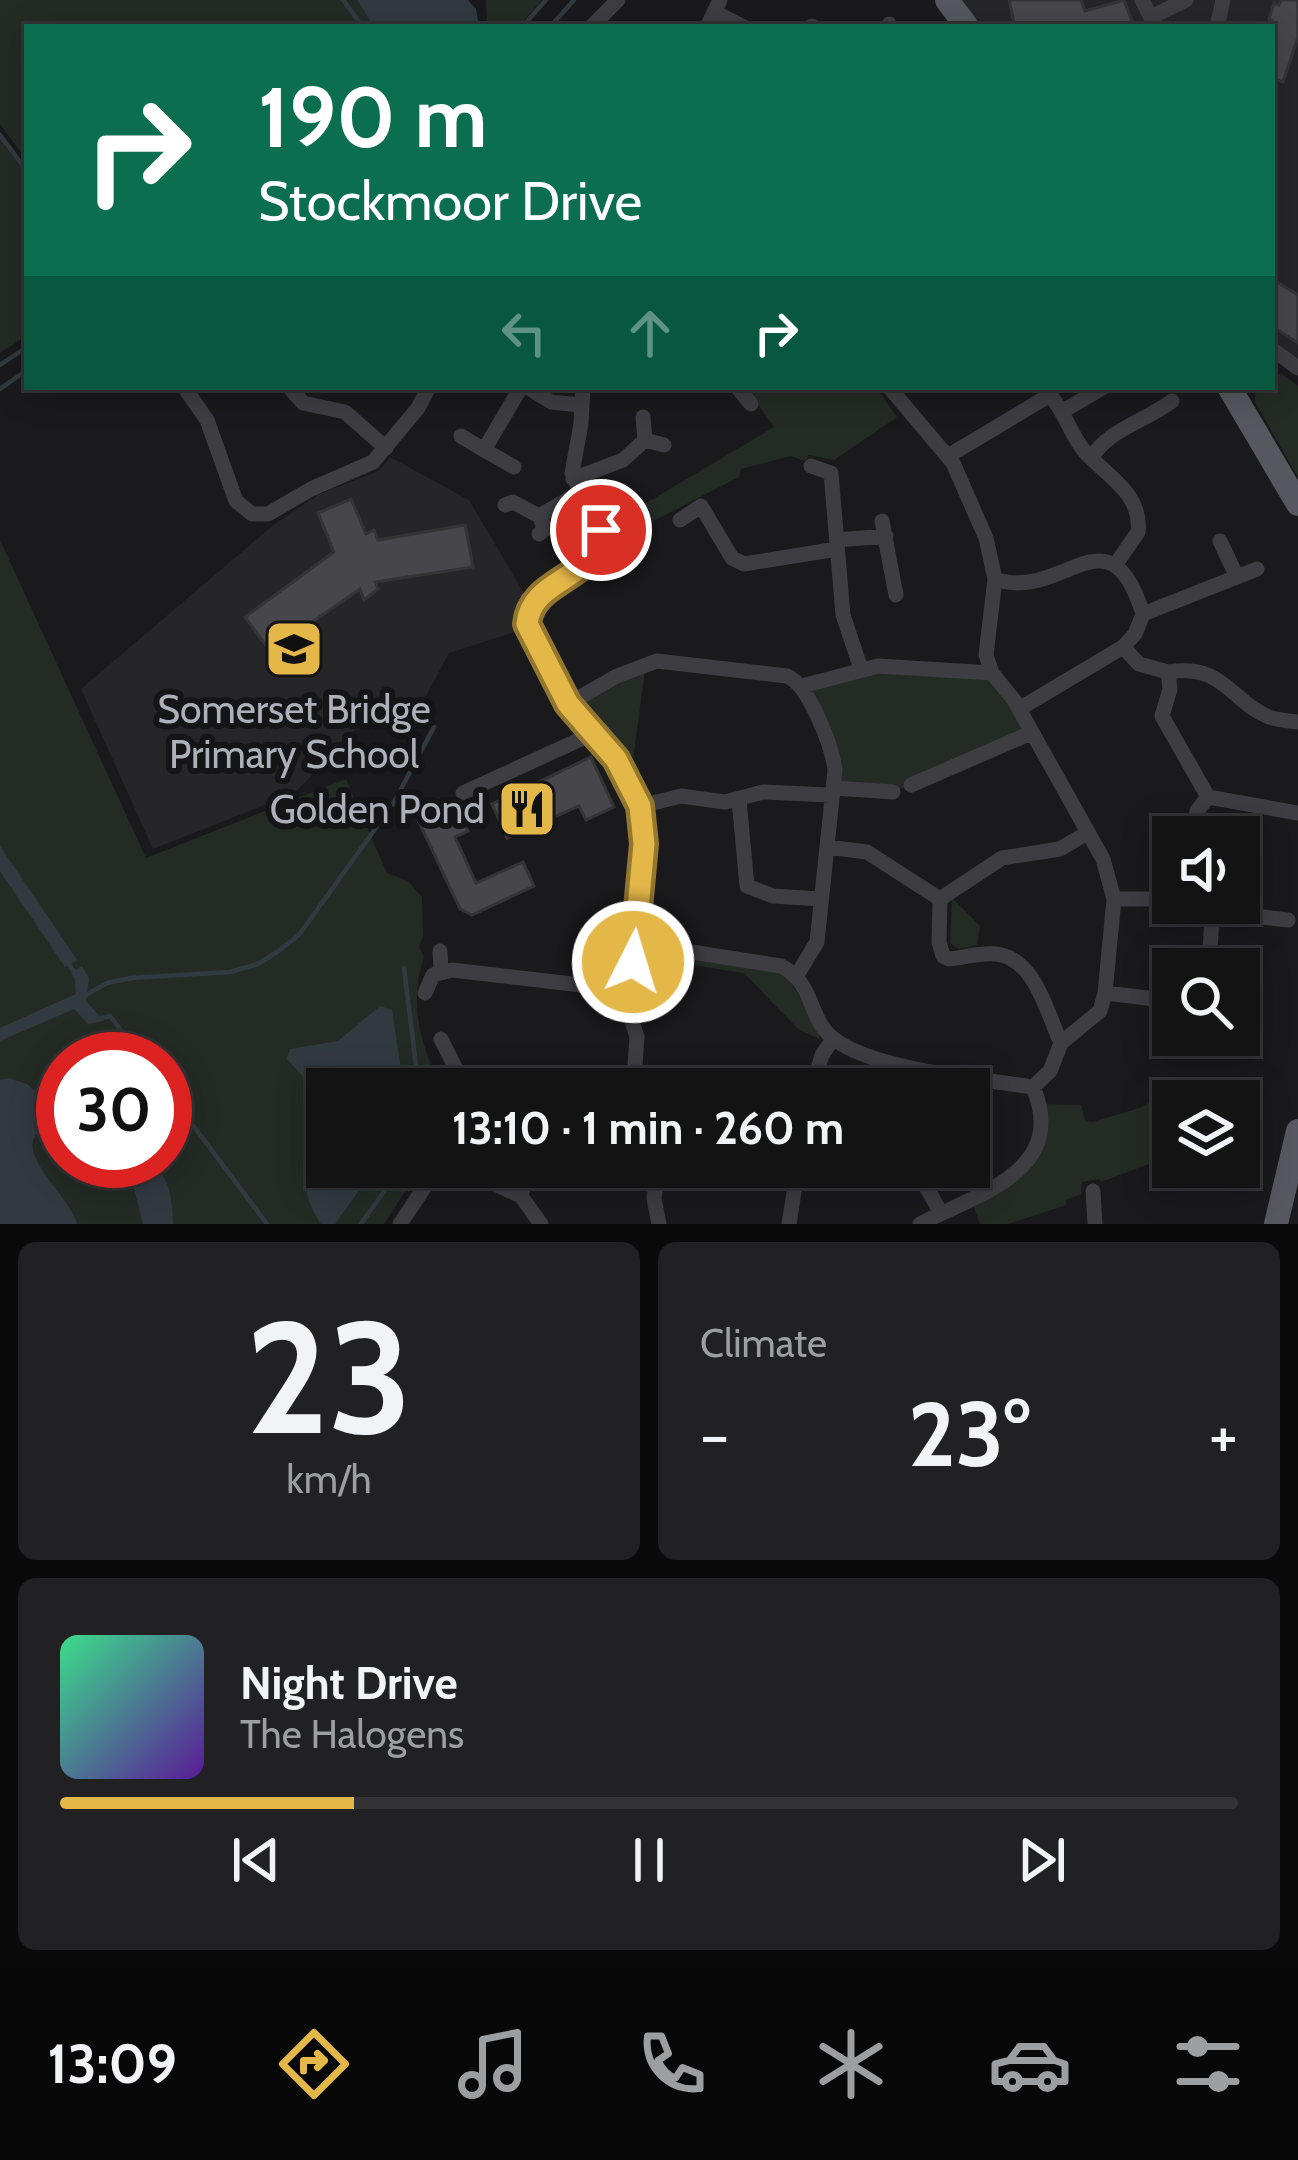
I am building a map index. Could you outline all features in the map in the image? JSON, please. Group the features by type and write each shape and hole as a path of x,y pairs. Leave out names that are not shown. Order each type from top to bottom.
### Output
{"main road":[{"path":"1231,390 1298,504"},
{"path":"1276,1224 1298,1131"}],"street":[{"path":"594,24 618,0"},
{"path":"1142,0 1154,22 1186,0"},
{"path":"186,390 207,420 236,501 252,514 274,512 311,489 364,467 386,448 427,390"},
{"path":"292,390 303,403 345,412 386,448"},
{"path":"484,450 522,390"},
{"path":"529,390 551,402 581,405"},
{"path":"583,390 571,465 577,486 601,527 597,550 585,566 538,598 529,609 527,624 568,704 616,759 640,806 644,844 624,990 637,1037 635,1068"},
{"path":"739,390 751,404"},
{"path":"892,390 948,456 986,538 995,579 986,655 992,674 1019,709 1109,873 1114,899 1106,993 1094,1019 1061,1042 1050,1071 1033,1087"},
{"path":"1063,411 1099,390"},
{"path":"948,456 1050,391 1091,458 1118,480 1140,524 1116,563"},
{"path":"1091,458 1108,437 1152,416 1172,400"},
{"path":"643,417 645,440"},
{"path":"461,436 514,467"},
{"path":"539,515 623,460 645,440"},
{"path":"645,440 664,445"},
{"path":"811,466 831,473 843,615 861,669"},
{"path":"505,505 513,502 539,515 545,529 539,534"},
{"path":"680,520 701,506 732,558 744,564 837,544 884,528 896,595"},
{"path":"1220,542 1237,578"},
{"path":"995,579 1031,582 1096,559 1116,563 1127,576 1142,618"},
{"path":"1019,709 1123,647 1142,618 1257,569"},
{"path":"1123,647 1139,664 1205,674 1270,717 1298,722"},
{"path":"568,704 617,676 657,662 787,676 802,686 833,755 817,943 797,974"},
{"path":"802,686 861,669 901,665 992,674"},
{"path":"1168,672 1170,689 1162,716 1208,797 1298,814"},
{"path":"463,794 594,733"},
{"path":"911,785 1031,733"},
{"path":"640,806 681,796 739,800 763,792 893,792"},
{"path":"1195,816 1208,797"},
{"path":"739,800 747,886 773,896 821,899"},
{"path":"940,899 1002,858 1060,849 1087,833"},
{"path":"827,847 866,852 940,899"},
{"path":"940,899 943,956 998,954 1016,960 1033,980 1061,1042"},
{"path":"1114,899 1152,899"},
{"path":"1260,916 1288,920"},
{"path":"634,943 770,964 797,974 833,1039 868,1057 1033,1087"},
{"path":"440,951 441,970"},
{"path":"425,993 427,983 441,970 511,974 624,990"},
{"path":"1106,993 1152,998"},
{"path":"441,1039 456,1068"},
{"path":"818,1068 833,1039"},
{"path":"920,1224 996,1185 1031,1160 1039,1124 1033,1087"},
{"path":"400,1224 424,1188"},
{"path":"503,1188 520,1196 541,1224"},
{"path":"520,1196 522,1188"},
{"path":"656,1188 659,1224"},
{"path":"789,1224 795,1188"},
{"path":"926,1188 941,1213"},
{"path":"1093,1191 1095,1224"}],"shaded area":[{"path":"0,0 357,0 372,24 24,24 24,157 0,124"},
{"path":"357,0 468,0 476,9 478,24 372,24"},
{"path":"486,0 542,0 521,24 487,24"},
{"path":"947,0 1298,0 1298,368 1275,351 1275,24 965,24"},
{"path":"0,135 24,167 24,337 0,353"},
{"path":"1282,374 1298,386 1298,477 1255,402 1255,390 1275,390 1275,375"},
{"path":"748,390 878,390 897,417 834,460 809,455 805,461 791,456 741,469 739,477 597,550 601,530 774,427"},
{"name":"Somerset Bridge Primary School","path":"390,457 469,500 525,595 516,617 518,631 449,653 426,696 354,731 295,793 153,849 81,689 271,527 317,495 379,471"},
{"path":"0,540 146,858 346,779 387,873 408,881 422,897 419,946 424,957 417,1008 433,1068 306,1068 306,1188 407,1188 384,1224 0,1224"},
{"path":"861,669 992,673 1031,733 893,792 834,788 835,770 802,686"},
{"path":"645,670 632,768 584,703"},
{"path":"0,846 77,960 65,967 0,871"},
{"path":"952,898 980,926 977,945 959,949 950,943"},
{"path":"658,953 777,972 791,982 819,1039 798,1029 744,973 658,960"},
{"path":"82,966 89,978 86,1001 104,1021 88,1024 74,1009 0,1041 0,1028 78,993 71,973"},
{"path":"380,1006 392,1010 401,1068 306,1068 306,1080 287,1059 290,1049 338,1041"},
{"path":"0,1080 27,1084 36,1092 32,1147 36,1188 55,1188 77,1224 0,1224"},
{"path":"1152,1101 1152,1163 1101,1182 1082,1182 1081,1194 1066,1200 1066,1205 1008,1224 980,1224 972,1202 1025,1170 1043,1104 1081,1105 1085,1120 1092,1122"},
{"path":"134,1188 169,1188 173,1224 143,1224"},
{"path":"306,1188 361,1188 335,1224 321,1224"}],"building":[{"path":"1009,0 1081,0 1085,11 1124,0 1133,24 1014,24"},
{"path":"1281,0 1298,0 1298,37 1283,82 1275,79 1275,24 1269,19 1274,3 1279,5"},
{"path":"1275,281 1298,295 1298,343 1275,328"},
{"path":"351,499 366,534 374,530 378,540 465,525 473,567 375,582 378,589 364,600 360,589 270,651 245,617 334,552 318,513"},
{"path":"591,757 614,807 586,820 579,806 507,838 492,804"},
{"path":"454,801 468,831 455,837 476,883 523,862 534,886 472,915 460,909 417,818"}],"waterway":[{"path":"343,0 361,24"},
{"path":"525,24 546,0"},
{"path":"553,24 574,0"},
{"path":"0,135 24,167"},
{"path":"0,365 24,349"},
{"path":"0,389 24,372"},
{"path":"84,996 107,983 131,978 230,972 258,964 277,952 299,935 393,804 434,727"},
{"path":"66,960 77,976 78,993"},
{"path":"404,968 416,1068"},
{"path":"98,1019 110,1016 122,1032"},
{"path":"192,1124 267,1224"},
{"path":"361,1224 386,1188"}],"place":[{"name":"Somerset Bridge Primary School","path":"294,649"},
{"name":"Golden Pond","path":"527,809"}],"route":[{"path":"601,530 591,560 544,591 529,609 527,624 568,704 616,759 644,817 633,962"}]}
